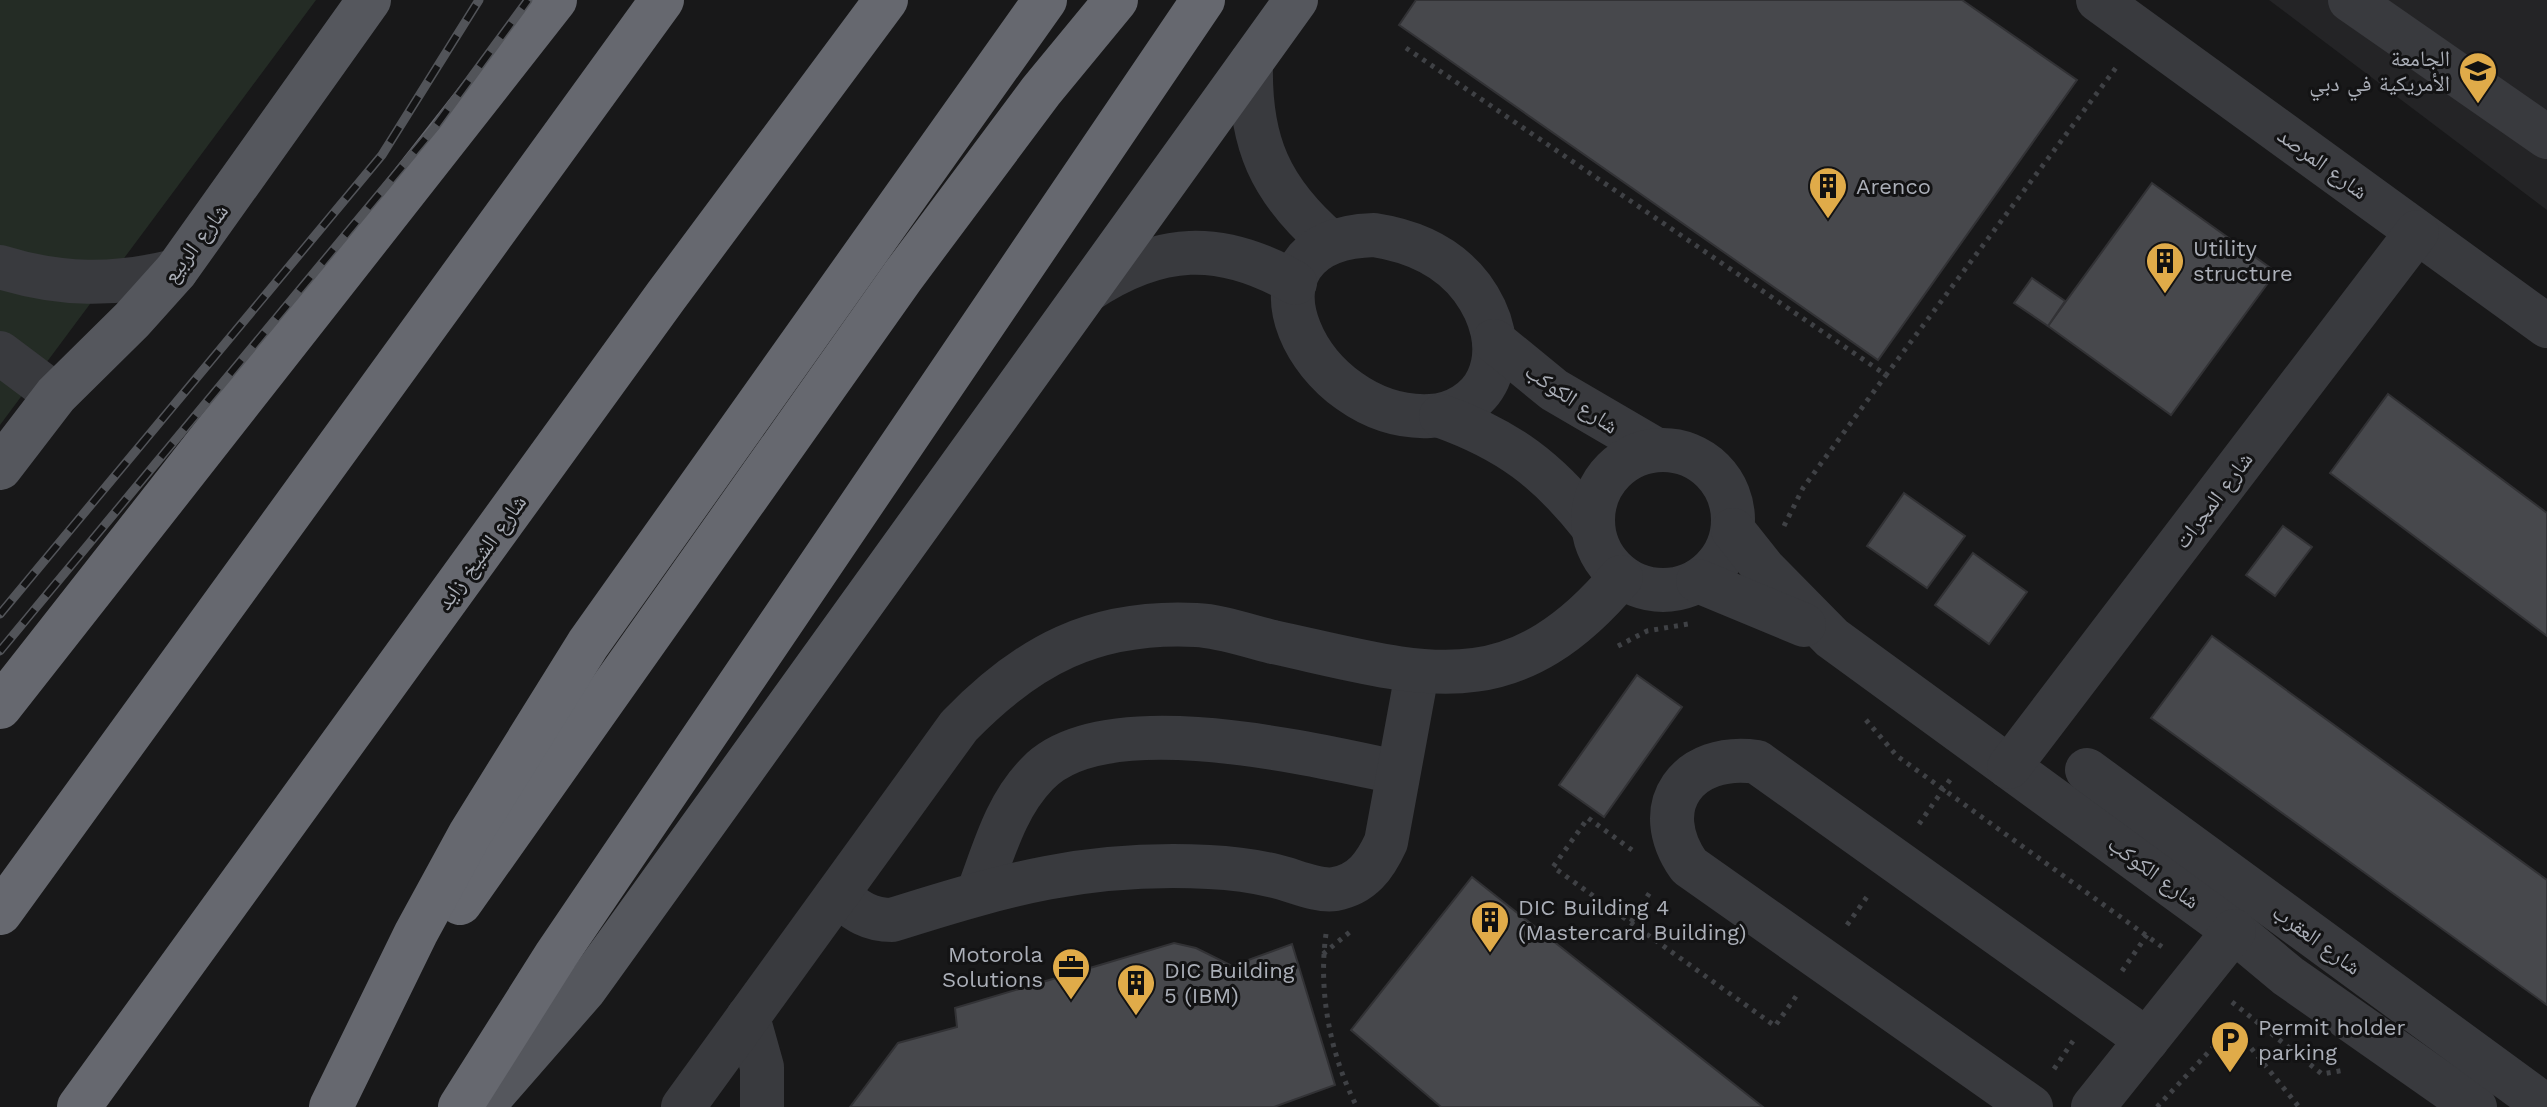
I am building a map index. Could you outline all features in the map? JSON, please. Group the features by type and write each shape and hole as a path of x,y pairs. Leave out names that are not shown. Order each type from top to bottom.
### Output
{"highway":[{"path":"0,707 555,0"},
{"path":"0,913 662,0"},
{"name":"شارع الشيخ زايد","path":"79,1107 666,296 886,0"},
{"path":"331,1107 416,933 470,834 588,644 1045,0"},
{"path":"369,1032 903,276 1041,91 1116,0"},
{"path":"460,1107 556,955 700,747 1203,0"}],"main road":[{"name":"شارع الربيع","path":"0,468 56,395 132,320 176,271 369,0"},
{"path":"482,1107 585,989 1296,0"}],"street":[{"path":"2350,0 2547,137"},
{"name":"شارع المرصد","path":"2119,12 2547,326"},
{"path":"1251,63 1250,97 1255,131 1266,164 1304,220 1330,242"},
{"name":"شارع المجرات","path":"2009,767 2417,232"},
{"path":"1441,416 1459,409 1482,389 1494,361 1494,341 1481,301 1447,262 1400,239 1361,236 1330,242 1302,267 1295,283 1293,304 1297,327 1326,373 1369,404 1395,413 1441,416 1510,447 1559,487 1592,526"},
{"path":"1087,291 1119,270 1153,257 1190,251 1227,254 1262,264 1295,283"},
{"path":"0,267 69,283 141,279 176,271"},
{"name":"شارع الكوكب","path":"1494,341 1554,390 1655,449"},
{"path":"0,353 56,395"},
{"path":"1655,449 1676,450 1697,458 1714,471 1726,488 1733,530 1727,550 1715,568 1698,581 1659,590 1621,577 1601,555 1592,526 1593,508 1608,475 1629,458 1655,449"},
{"name":"شارع الكوكب","path":"1733,530 1764,569 1832,638 2234,931 2288,976 2475,1107"},
{"path":"683,1107 959,726 987,697 1042,657 1091,636 1145,626 1199,625 1417,673 1464,673 1510,662 1553,642 1591,613 1621,577"},
{"name":"شارع الكوكب","path":"1698,581 1832,638"},
{"path":"837,895 865,917 892,920 1036,877 1094,868 1154,865 1214,867 1273,875 1331,890 1355,883 1375,866 1386,842 1396,772 1417,673"},
{"path":"978,893 1009,809 1039,772 1079,748 1125,739 1217,740 1396,772"},
{"path":"2031,1107 1689,866 1677,849 1671,825 1675,800 1688,779 1708,764 1732,758 1757,762 2147,1040"},
{"name":"شارع العقرب","path":"2087,770 2547,1107"},
{"path":"2093,1107 2234,931"},
{"path":"748,1017 762,1067 762,1107"}],"path":[{"path":"1764,569 1803,488 1886,375 2119,12"},
{"path":"1406,48 1886,375"},
{"path":"1331,890 1323,954 1327,1021 1345,1084 1357,1107"},
{"path":"2157,1107 2233,1026 2299,1107"}],"shaded area":[{"path":"0,0 316,0 0,425"},
{"name":"الجامعة الأمريكية في دبي","path":"2269,0 2547,0 2547,210"}],"building":[{"name":"Arenco","path":"1416,0 1962,0 2077,80 1878,360 1399,25"},
{"name":"Utility structure","path":"2152,183 2276,272 2171,415 2048,326"},
{"path":"2032,278 2065,301 2048,326 2014,303"},
{"path":"2388,394 2547,513 2547,636 2330,473"},
{"path":"1904,493 1965,536 1927,588 1867,546"},
{"path":"2283,526 2312,547 2275,596 2246,575"},
{"path":"1973,553 2027,592 1989,644 1935,605"},
{"path":"2212,636 2547,880 2547,1005 2151,718"},
{"path":"1637,675 1682,707 1604,817 1559,785"},
{"name":"DIC Building 4 (Mastercard Building)","path":"1472,877 1763,1107 1441,1107 1351,1030"},
{"name":"DIC Building 5 (IBM)","path":"1174,943 1196,948 1232,966 1292,944 1335,1085 1274,1107 850,1107 898,1043 957,1027 955,1008"}],"railway":[{"path":"0,614 382,155 479,0"},
{"path":"0,651 435,127 528,0"}],"place":[{"name":"الجامعة الأمريكية في دبي","path":"2478,105"},
{"name":"Arenco","path":"1828,220"},
{"name":"Utility structure","path":"2165,295"},
{"name":"DIC Building 4 (Mastercard Building)","path":"1490,954"},
{"name":"Motorola Solutions","path":"1071,1001"},
{"name":"DIC Building 5 (IBM)","path":"1136,1017"},
{"name":"Permit holder parking","path":"2230,1074"}]}
